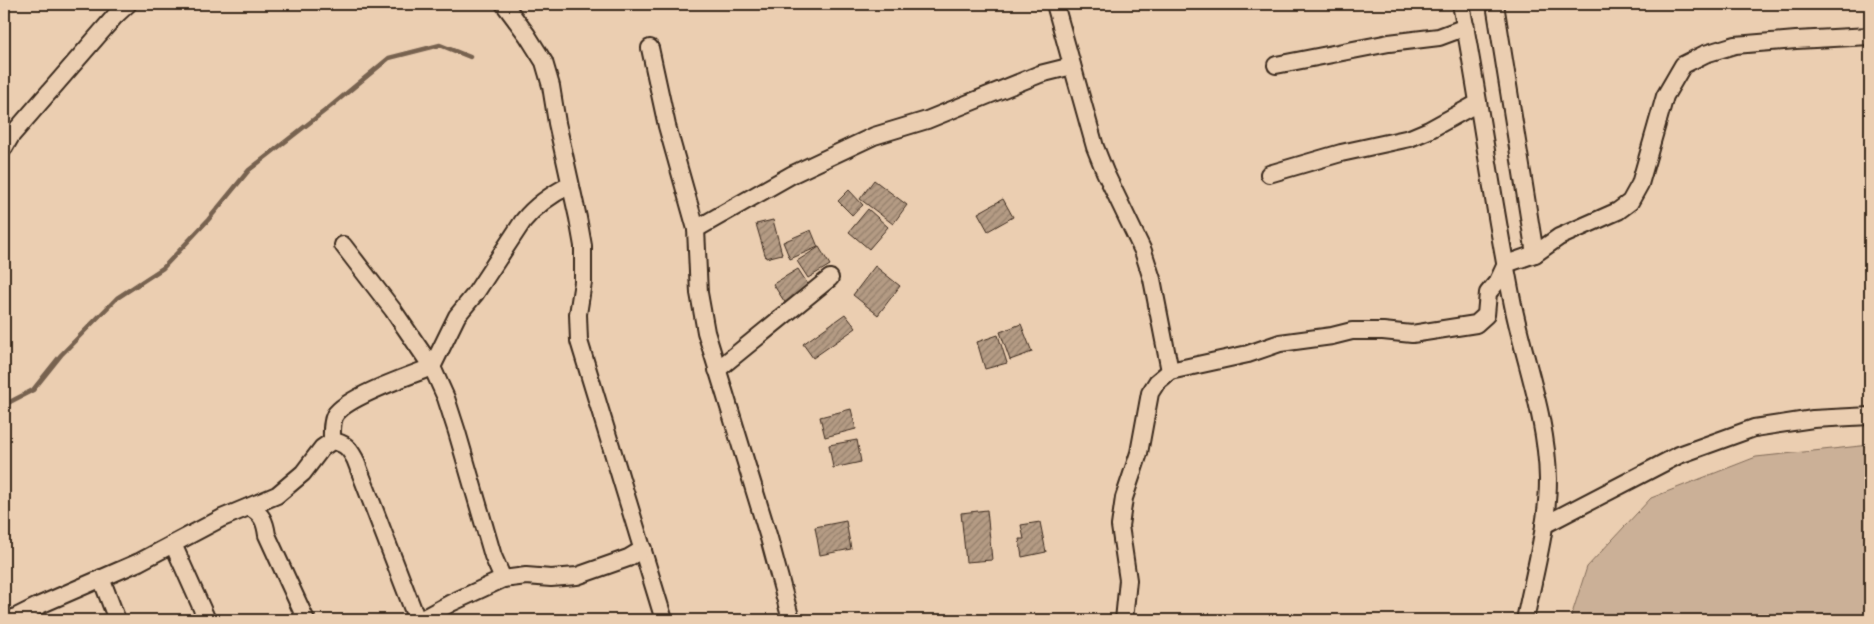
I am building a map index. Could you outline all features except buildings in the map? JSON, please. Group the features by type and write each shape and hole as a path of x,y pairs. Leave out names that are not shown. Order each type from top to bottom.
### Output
{"street":[{"path":"4,148 12,136 102,31 128,4"},
{"path":"504,4 527,35 548,72 583,246 583,282 578,314 580,341 664,620"},
{"path":"1055,4 1095,147 1143,250 1152,279 1170,371"},
{"path":"1461,4 1514,306 1536,396 1544,438 1548,479 1544,525 1525,620"},
{"path":"1494,4 1535,254"},
{"path":"1276,65 1389,43 1439,37 1466,27"},
{"path":"1124,620 1128,580 1120,526 1124,498 1139,452 1150,393 1157,382 1170,371 1248,354 1280,344 1352,331 1383,331 1412,334 1476,324 1486,315 1488,293 1498,281 1506,264 1535,254 1559,237 1618,211 1630,202 1640,184 1665,96 1683,65 1704,54 1735,45 1870,36"},
{"path":"650,48 668,126 696,229 699,293 706,332 769,538 791,620"},
{"path":"696,229 793,174 874,136 927,120 1040,74 1072,66"},
{"path":"1269,174 1341,153 1410,138 1429,130 1478,103"},
{"path":"332,441 334,416 339,409 359,397 398,379 432,367 457,316 475,294 523,221 544,200 570,184"},
{"path":"343,244 393,310 432,367 446,398 493,556 503,579"},
{"path":"717,370 830,278"},
{"path":"1544,525 1679,455 1754,428 1813,419 1870,416"},
{"path":"10,620 40,604 139,562 222,518 277,495 303,473 322,448 332,441 341,442 349,448 355,460 418,620 503,579 526,576 551,578 577,576 628,558 643,549"},
{"path":"250,507 261,515 266,524 267,535 306,620"},
{"path":"173,544 208,620"},
{"path":"101,578 117,620"}],"shaded area":[{"path":"1870,445 1870,620 1570,620 1587,567 1651,498 1756,457"}],"waterway":[{"path":"4,405 33,390 61,355 117,298 163,268 208,220 249,170 389,58 440,45 470,57"}]}
